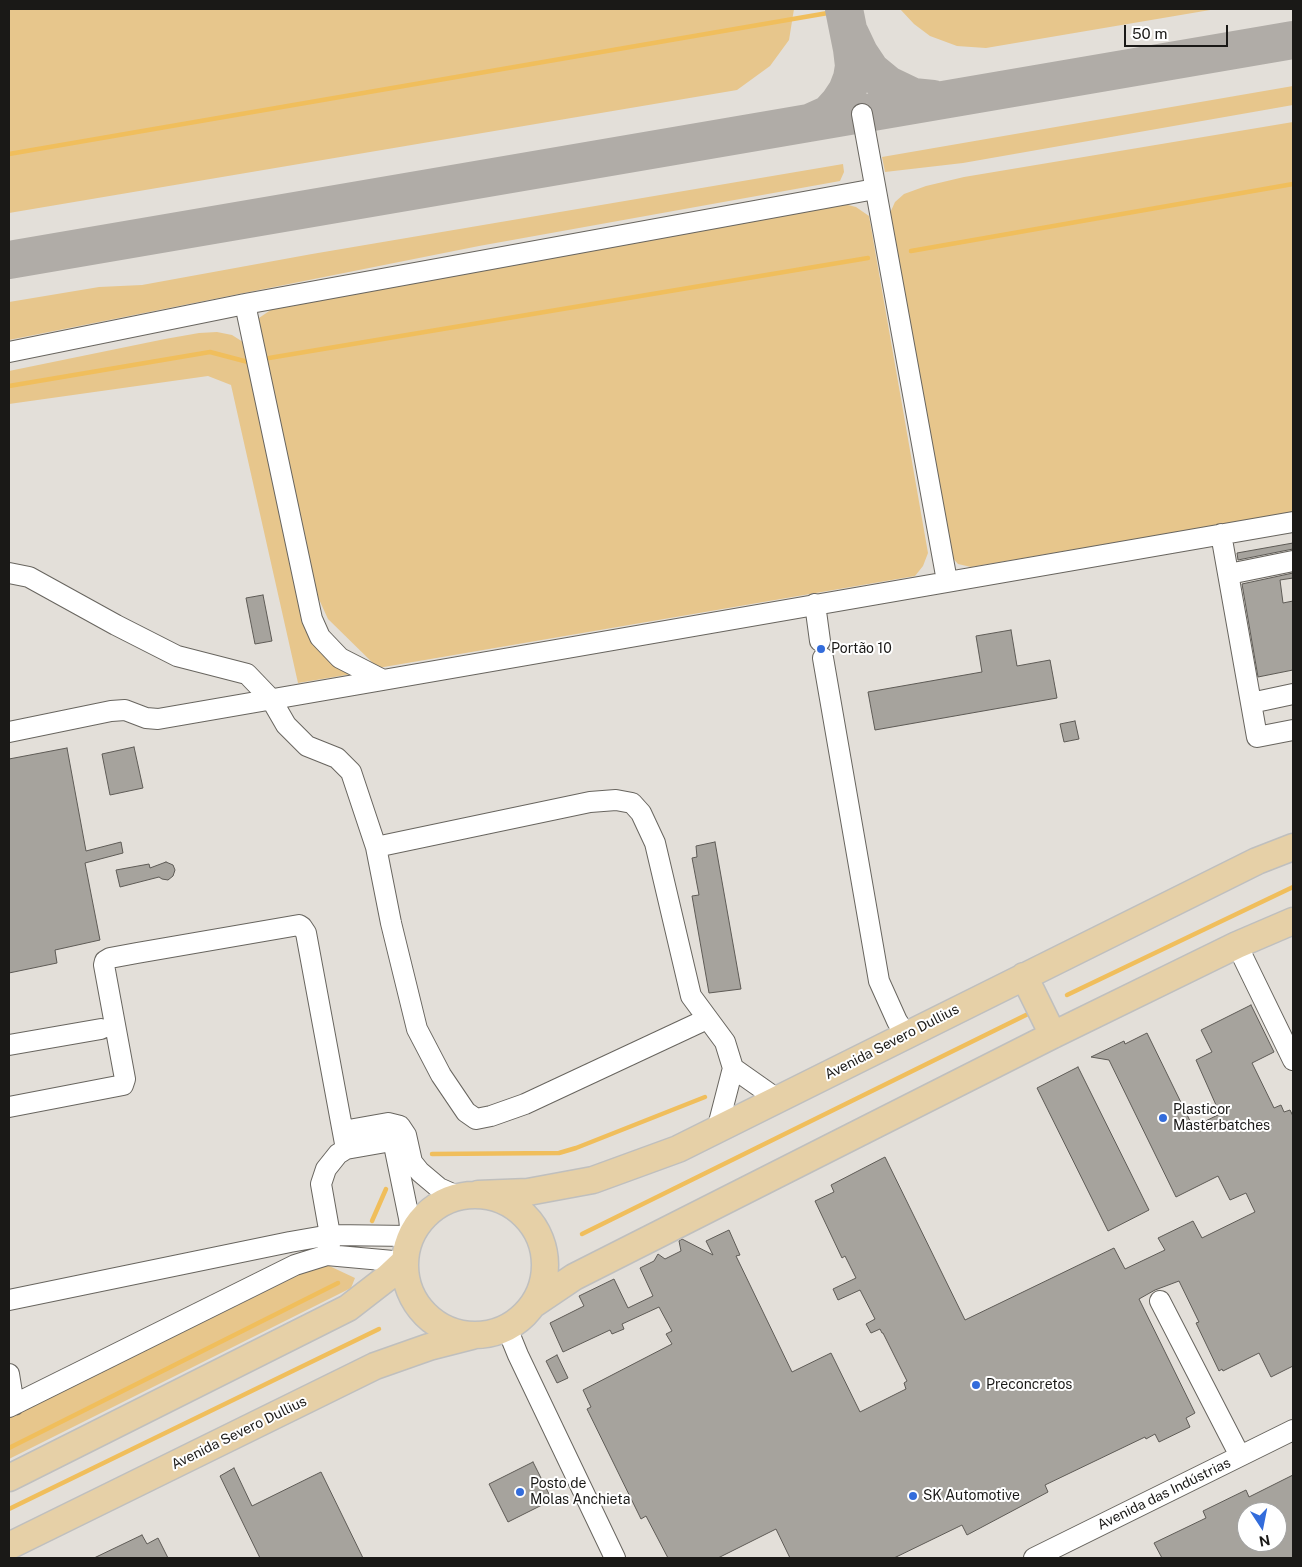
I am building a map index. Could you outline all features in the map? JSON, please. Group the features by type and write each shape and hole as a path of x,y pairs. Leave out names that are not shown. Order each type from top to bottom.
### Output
{"main road":[{"name":"Avenida Severo Dullius","path":"468,1195 528,1192 593,1180 678,1149 1257,861 1293,847"},
{"path":"534,1304 574,1277 1053,1035 1237,945 1293,921"},
{"path":"1024,976 1053,1035"},
{"path":"468,1195 498,1198 515,1206 529,1219 540,1234 545,1252 546,1271 542,1288 534,1304 522,1318 507,1328 492,1333 476,1335 459,1333 444,1328 429,1318 418,1306 409,1290 404,1262 410,1236 421,1219 437,1205 468,1195"},
{"path":"9,1478 348,1308 404,1262"},
{"name":"Avenida Severo Dullius","path":"9,1546 375,1366 429,1347 476,1335"}],"street":[{"path":"862,114 947,582"},
{"path":"9,352 245,304 875,189"},
{"path":"245,304 312,619 320,637 340,658 383,680"},
{"path":"9,732 111,711 125,710 146,718 158,719 1293,522"},
{"path":"1222,534 1257,737 1293,730"},
{"path":"1228,574 1293,561"},
{"path":"9,574 30,577 116,625 177,656 247,674 271,699 286,726 307,746 336,758 351,772 376,847 391,923 417,1029 440,1075 466,1112 476,1118 491,1116 525,1104 707,1019"},
{"path":"815,604 821,649 879,981 897,1021 906,1035"},
{"path":"1252,703 1293,694"},
{"path":"376,847 590,802 616,800 632,803 641,814 655,843 691,996 724,1042 733,1068 717,1130"},
{"path":"9,1107 123,1085 125,1079 104,965 105,961 119,956 294,925 302,928 306,933 344,1140"},
{"path":"1237,945 1293,1060"},
{"path":"9,1045 101,1029"},
{"path":"733,1068 777,1099"},
{"path":"326,1255 330,1244 330,1235 321,1184 326,1169 344,1140 388,1123 400,1126 406,1135 412,1162 420,1172 439,1188 468,1195"},
{"path":"9,1300 330,1235 410,1236 409,1218 394,1145 391,1142 344,1140"},
{"path":"290,1242 295,1265"},
{"path":"9,1374 11,1406 295,1265 326,1255 404,1262"},
{"path":"1160,1301 1240,1456"},
{"path":"507,1328 614,1558"},
{"name":"Avenida das Indústrias","path":"1034,1558 1064,1552 1240,1456 1293,1430"}],"shaded area":[{"path":"9,9 794,9 789,40 770,66 737,90 9,213"},
{"path":"900,9 1216,9 986,48 957,46 930,36 914,24"},
{"path":"1293,86 1293,105 963,163 885,172 882,157"},
{"path":"1293,122 1293,512 971,567 958,564 951,556 892,226 890,213 895,202 904,194 926,186 964,177"},
{"path":"843,164 844,172 840,181 479,246 9,340 9,302 99,287 142,285 312,254"},
{"path":"836,202 856,207 869,216 928,553 923,566 915,576 378,668 328,619 312,584 259,341 259,318 275,307"},
{"path":"217,332 232,335 243,342 299,592 352,674 298,683 231,385 208,376 9,404 9,371 165,339"},
{"path":"323,1263 355,1278 351,1288 9,1459 9,1418"}],"building":[{"path":"1293,543 1293,549 1238,560 1237,553"},
{"path":"1293,573 1293,578 1280,580 1283,603 1293,601 1293,670 1258,677 1242,584"},
{"path":"263,595 272,641 255,644 246,598"},
{"path":"1011,630 1017,666 1050,660 1057,698 875,730 868,692 982,672 976,636"},
{"path":"1075,721 1079,739 1064,742 1060,724"},
{"path":"134,747 143,788 110,795 102,754"},
{"path":"67,748 86,851 121,842 123,853 85,863 100,940 55,950 57,963 9,973 9,759"},
{"path":"715,842 741,989 709,993 692,896 699,895 692,858 697,857 696,846"},
{"path":"166,862 173,865 175,870 173,876 168,880 159,877 120,887 116,870 149,864 150,868"},
{"path":"1251,1005 1274,1052 1252,1063 1274,1108 1281,1105 1284,1112 1290,1110 1293,1116 1293,1366 1271,1377 1259,1353 1223,1371 1222,1369 1219,1371 1196,1323 1199,1322 1179,1281 1155,1290 1139,1299 1195,1413 1186,1418 1190,1427 1159,1442 1155,1434 1146,1439 1145,1437 1045,1485 1048,1492 967,1535 962,1525 894,1558 790,1558 776,1529 718,1558 668,1558 646,1516 641,1519 587,1409 591,1407 583,1390 672,1344 666,1334 672,1331 659,1307 622,1324 624,1329 612,1334 610,1330 563,1352 550,1323 584,1306 579,1296 614,1279 628,1308 653,1296 640,1268 654,1261 658,1254 665,1259 681,1251 679,1241 682,1239 713,1255 706,1241 729,1230 740,1255 736,1256 792,1372 831,1353 860,1412 906,1389 904,1383 907,1381 883,1333 880,1329 871,1333 866,1324 875,1319 860,1290 838,1300 833,1289 856,1278 845,1256 842,1258 815,1201 834,1192 831,1185 885,1157 965,1320 1114,1248 1125,1269 1165,1250 1158,1238 1193,1221 1202,1238 1255,1212 1246,1193 1230,1200 1218,1176 1176,1197 1109,1060 1091,1057 1124,1041 1125,1044 1147,1033 1193,1127 1220,1114 1196,1060 1212,1052 1201,1030"},
{"path":"1078,1067 1149,1210 1108,1231 1037,1088"},
{"path":"557,1355 568,1378 557,1383 546,1361"},
{"name":"Posto de Molas Anchieta","path":"533,1462 552,1500 508,1522 489,1484"},
{"path":"234,1468 252,1506 321,1472 363,1558 260,1558 220,1476"},
{"path":"1293,1475 1293,1558 1162,1558 1154,1543 1206,1518 1203,1511 1246,1490 1249,1497"},
{"path":"142,1535 147,1544 158,1538 168,1558 94,1558"}],"waterway":[{"path":"9,154 851,9"},
{"path":"911,251 1293,184"},
{"path":"269,358 868,258"},
{"path":"9,386 210,352 248,362"},
{"path":"1067,995 1293,887"},
{"path":"582,1234 1030,1013"},
{"path":"432,1154 559,1153 705,1097"},
{"path":"372,1221 386,1189"},
{"path":"9,1448 338,1283"},
{"path":"9,1509 379,1329"}],"taxiway":[{"path":"809,123 829,114 847,91 852,78 854,66 844,9"},
{"path":"850,34 859,53 871,71 888,85 913,97 933,99"},
{"path":"9,260 1293,40"}],"place":[{"name":"Portão 10","path":"821,649"},
{"name":"Plasticor Masterbatches","path":"1163,1118"},
{"name":"Preconcretos","path":"976,1385"},
{"name":"Posto de Molas Anchieta","path":"520,1492"},
{"name":"SK Automotive","path":"913,1496"}]}
